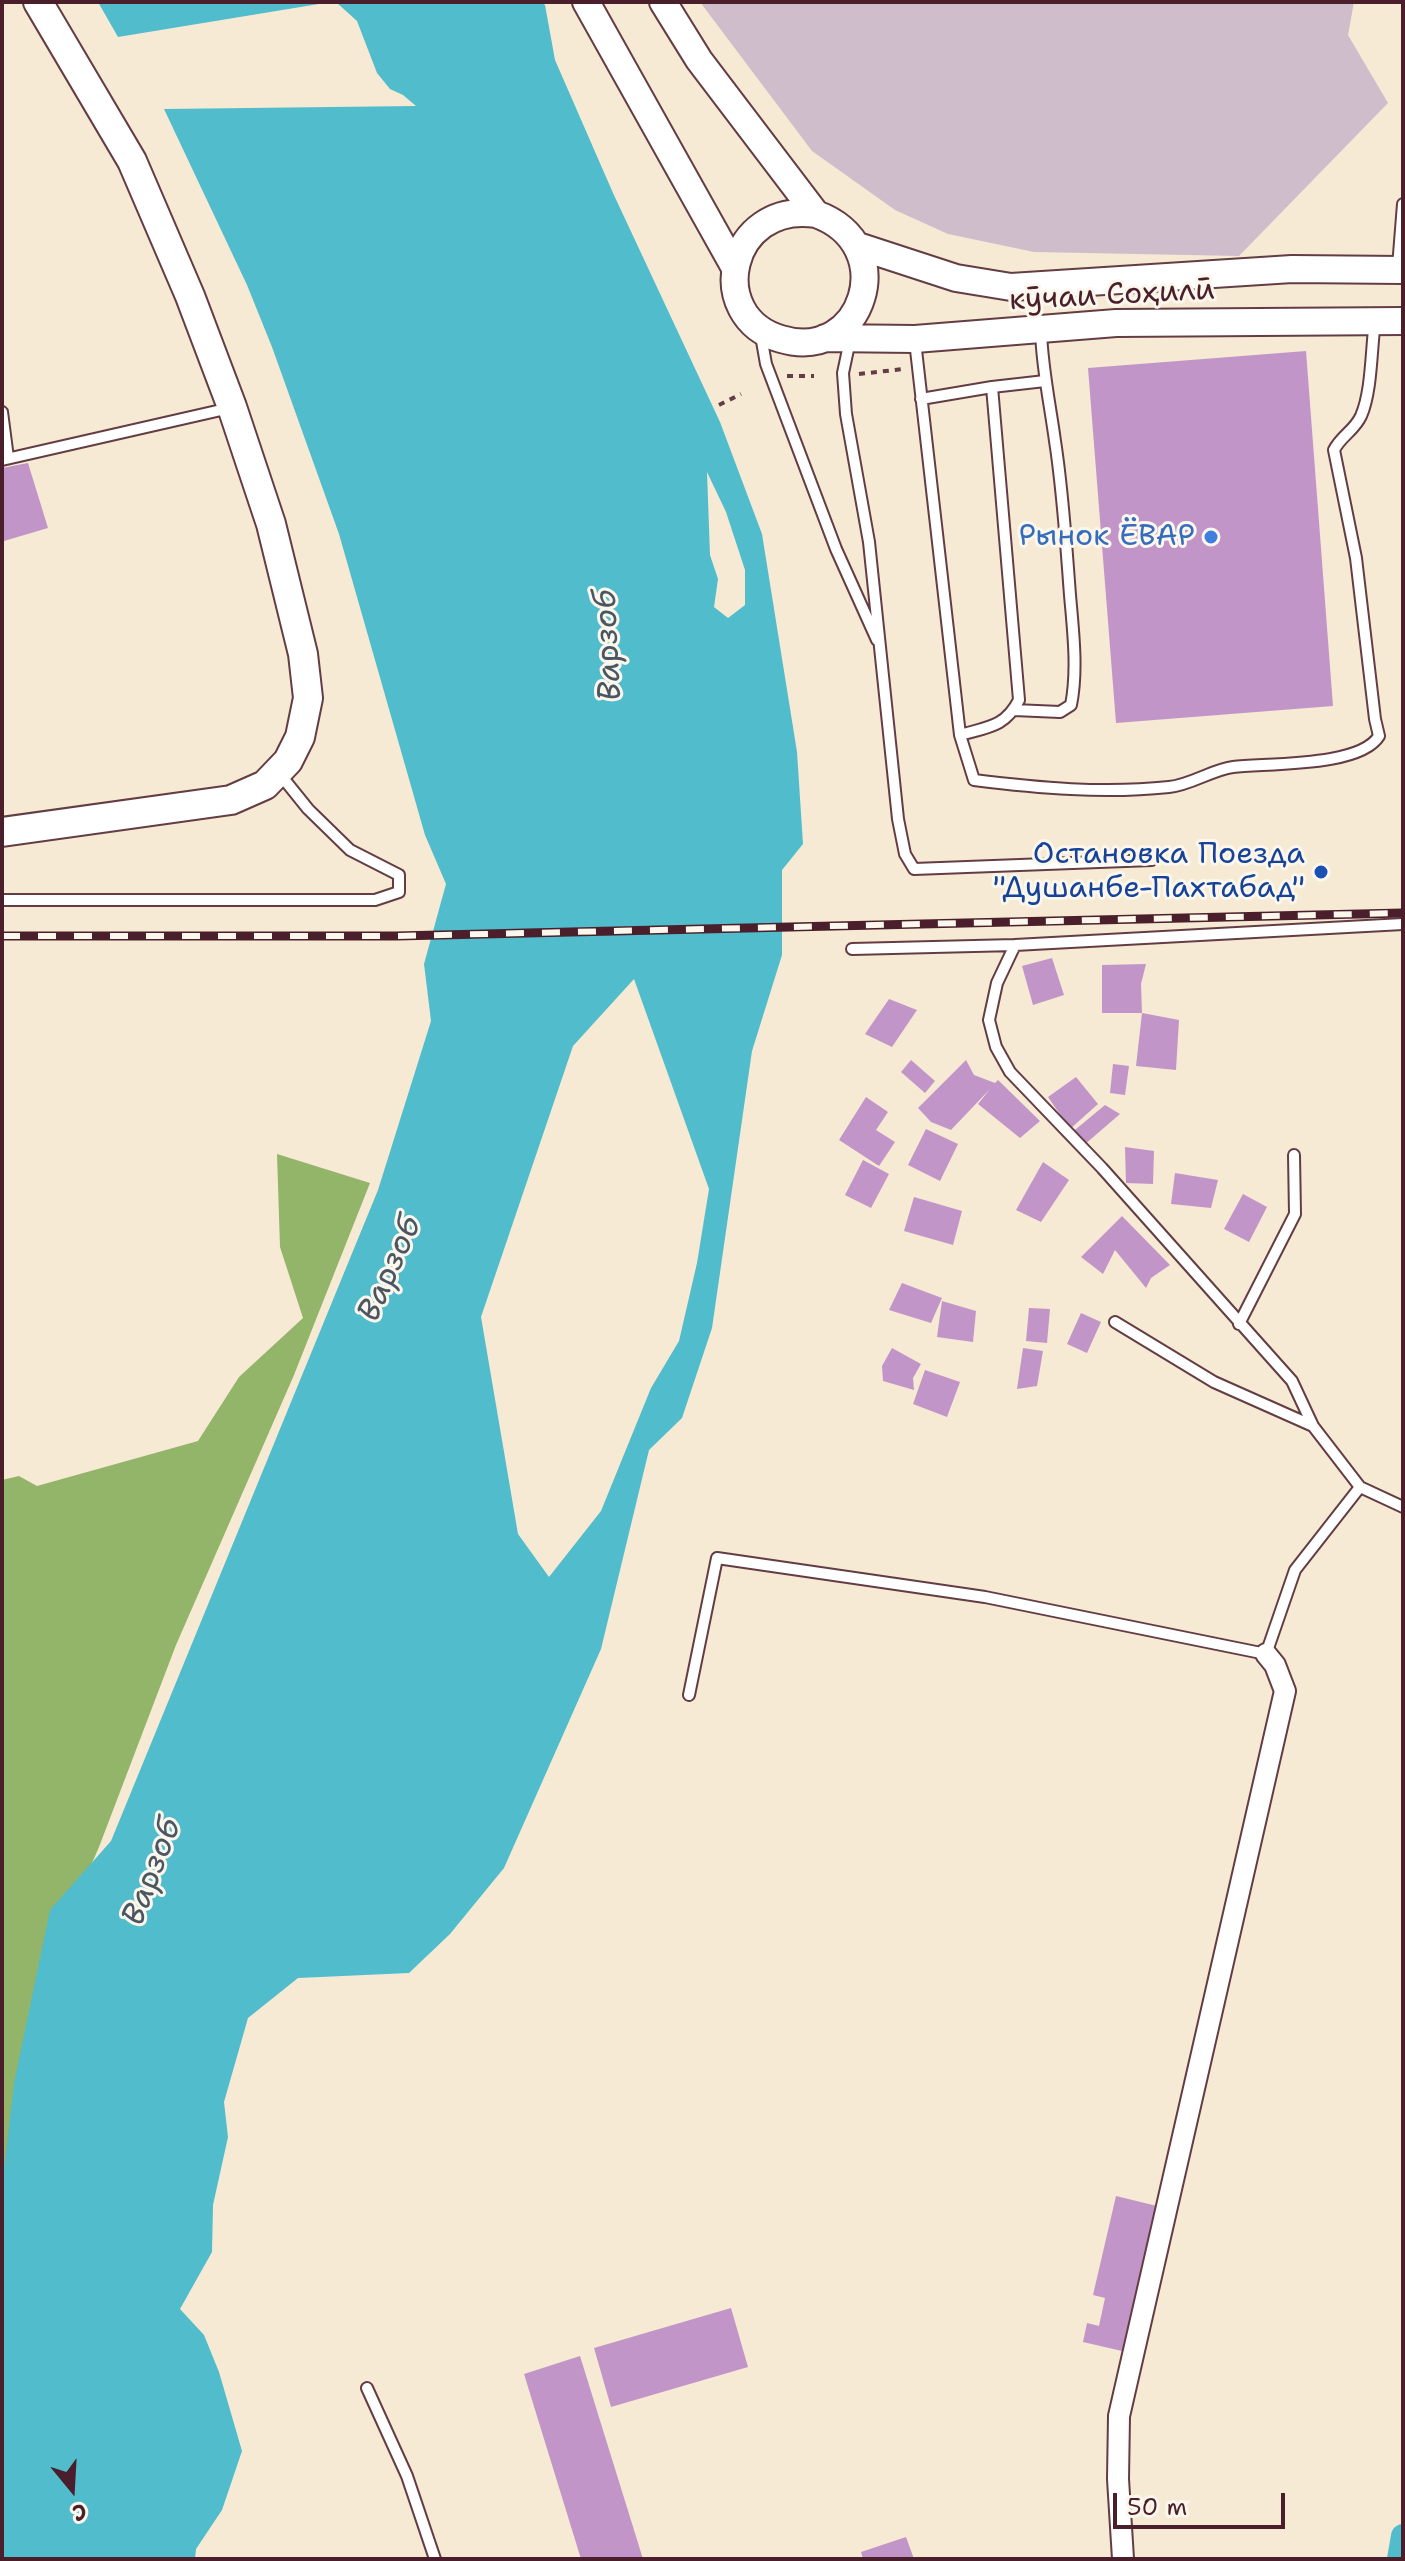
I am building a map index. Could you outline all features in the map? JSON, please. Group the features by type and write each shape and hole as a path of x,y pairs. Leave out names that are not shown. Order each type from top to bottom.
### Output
{"main road":[{"path":"2,832 231,800 265,785 288,761 300,737 308,698 303,654 271,524 232,407 190,296 132,161 38,2"}],"street":[{"path":"586,2 735,268 737,295 742,308 760,328"},
{"name":"кӯчаи Соҳилӣ","path":"663,2 699,60 816,214 841,226 858,246 956,278 1011,287 1292,269 1400,270"},
{"path":"735,268 745,242 764,223 789,213 816,214"},
{"path":"837,339 862,300 866,273 858,246"},
{"name":"кӯчаи Соҳилӣ","path":"760,328 771,336 798,343 837,339 915,339 1116,323 1403,321"},
{"path":"1123,2559 1118,2479 1119,2416 1285,1691 1275,1665 1266,1654"}],"lane":[{"path":"1400,270 1403,204"},
{"path":"915,339 960,735 974,780 1086,790 1172,787 1228,768 1341,758 1374,745 1379,736 1356,558 1334,450 1339,440 1353,431 1363,413 1375,321"},
{"path":"760,328 766,364 836,549 881,649"},
{"path":"1014,710 1060,712 1071,705 1074,689 1065,535 1041,331"},
{"path":"837,339 846,414 869,542 898,819 905,854 914,869 1152,860"},
{"path":"921,399 1045,381"},
{"path":"960,735 1000,724 1019,700 992,387"},
{"path":"2,412 5,459 232,407"},
{"path":"2,900 375,900 399,892 399,875 350,850 308,809 278,772"},
{"path":"852,949 1015,945 1403,924"},
{"path":"1015,945 997,983 989,1020 996,1047 1010,1072 1102,1168 1292,1381 1313,1426 1360,1487 1403,1507"},
{"path":"1239,1324 1295,1214 1294,1155"},
{"path":"1115,1322 1214,1382 1313,1426"},
{"path":"689,1695 717,1558 985,1597 1266,1654 1295,1570 1360,1487"},
{"path":"367,2388 407,2476 435,2559"}],"path":[{"path":"859,374 918,368"},
{"path":"785,376 814,376"},
{"path":"719,405 741,394"}],"shaded area":[{"path":"700,2 1354,2 1348,35 1388,103 1239,256 1034,252 948,234 895,210 812,151"}],"green space":[{"path":"277,1154 370,1183 294,1375 176,1645 99,1847 60,1936 2,2206 2,1480 19,1476 37,1486 198,1441 239,1377 303,1318 280,1247"}],"water":[{"path":"98,2 331,2 118,37"},
{"name":"Варзоб","path":"336,2 542,2 545,5 555,60 720,422 762,534 797,752 803,844 782,870 782,955 752,1051 712,1328 682,1418 649,1450 601,1649 504,1868 450,1934 409,1973 298,1978 248,2018 224,2102 228,2137 213,2205 212,2252 180,2309 204,2335 219,2372 242,2451 222,2510 196,2549 195,2559 2,2559 2,2188 14,2083 50,1910 111,1841 378,1190 431,1021 424,964 446,884 425,835 339,534 272,347 247,285 164,109 416,106 390,89 377,73 357,21","holes":["707,472 726,512 745,570 745,605 728,618 714,607 718,579 710,555","634,979 709,1189 697,1263 679,1341 651,1388 601,1511 549,1577 518,1534 481,1317 573,1046"]}],"building":[{"name":"Рынок ЁВАР","path":"1306,351 1333,706 1116,723 1088,368"},
{"path":"28,463 48,528 4,541 2,468"},
{"path":"1052,958 1064,995 1033,1005 1022,966"},
{"path":"1146,964 1141,984 1142,1013 1102,1013 1102,965"},
{"path":"889,999 917,1010 892,1047 865,1034"},
{"path":"1142,1013 1179,1020 1176,1070 1136,1066"},
{"path":"911,1060 935,1081 925,1093 901,1072"},
{"path":"966,1060 974,1075 995,1083 998,1080 1040,1121 1020,1138 978,1104 990,1089 951,1130 931,1122 918,1108"},
{"path":"1113,1064 1129,1066 1125,1095 1110,1093"},
{"path":"1076,1077 1098,1104 1070,1129 1048,1097"},
{"path":"866,1097 888,1112 876,1130 895,1142 879,1166 839,1140"},
{"path":"1105,1105 1120,1114 1084,1145 1070,1134"},
{"path":"926,1129 958,1144 940,1181 908,1165"},
{"path":"1125,1147 1154,1151 1153,1184 1126,1183"},
{"path":"863,1160 889,1174 871,1208 845,1195"},
{"path":"1043,1162 1069,1180 1041,1222 1016,1210"},
{"path":"1175,1173 1218,1180 1211,1208 1171,1204"},
{"path":"1243,1194 1267,1207 1249,1242 1224,1229"},
{"path":"914,1197 962,1211 953,1245 904,1231"},
{"path":"1122,1216 1170,1265 1151,1278 1146,1288 1115,1250 1103,1274 1081,1257"},
{"path":"902,1283 942,1298 931,1323 889,1310"},
{"path":"942,1301 976,1311 973,1342 937,1337"},
{"path":"1029,1308 1050,1309 1047,1343 1026,1341"},
{"path":"1081,1313 1101,1322 1087,1353 1067,1344"},
{"path":"892,1348 921,1364 913,1378 914,1390 883,1381 882,1366"},
{"path":"1023,1348 1043,1351 1037,1386 1017,1389"},
{"path":"925,1370 960,1382 947,1417 913,1404"},
{"path":"1116,2196 1157,2206 1122,2351 1083,2342 1087,2323 1099,2326 1105,2298 1093,2295"},
{"path":"731,2308 748,2367 611,2407 594,2348"},
{"path":"580,2356 643,2559 581,2559 524,2374"},
{"path":"906,2537 914,2559 863,2559 861,2552"}],"waterway":[{"path":"1399,2559 1403,2536"}],"railway":[{"path":"2,936 396,936 1403,913"}],"place":[{"name":"Рынок ЁВАР","path":"1211,537"},
{"name":"Остановка Поезда \"Душанбе-Пахтабад\"","path":"1321,872"}]}
